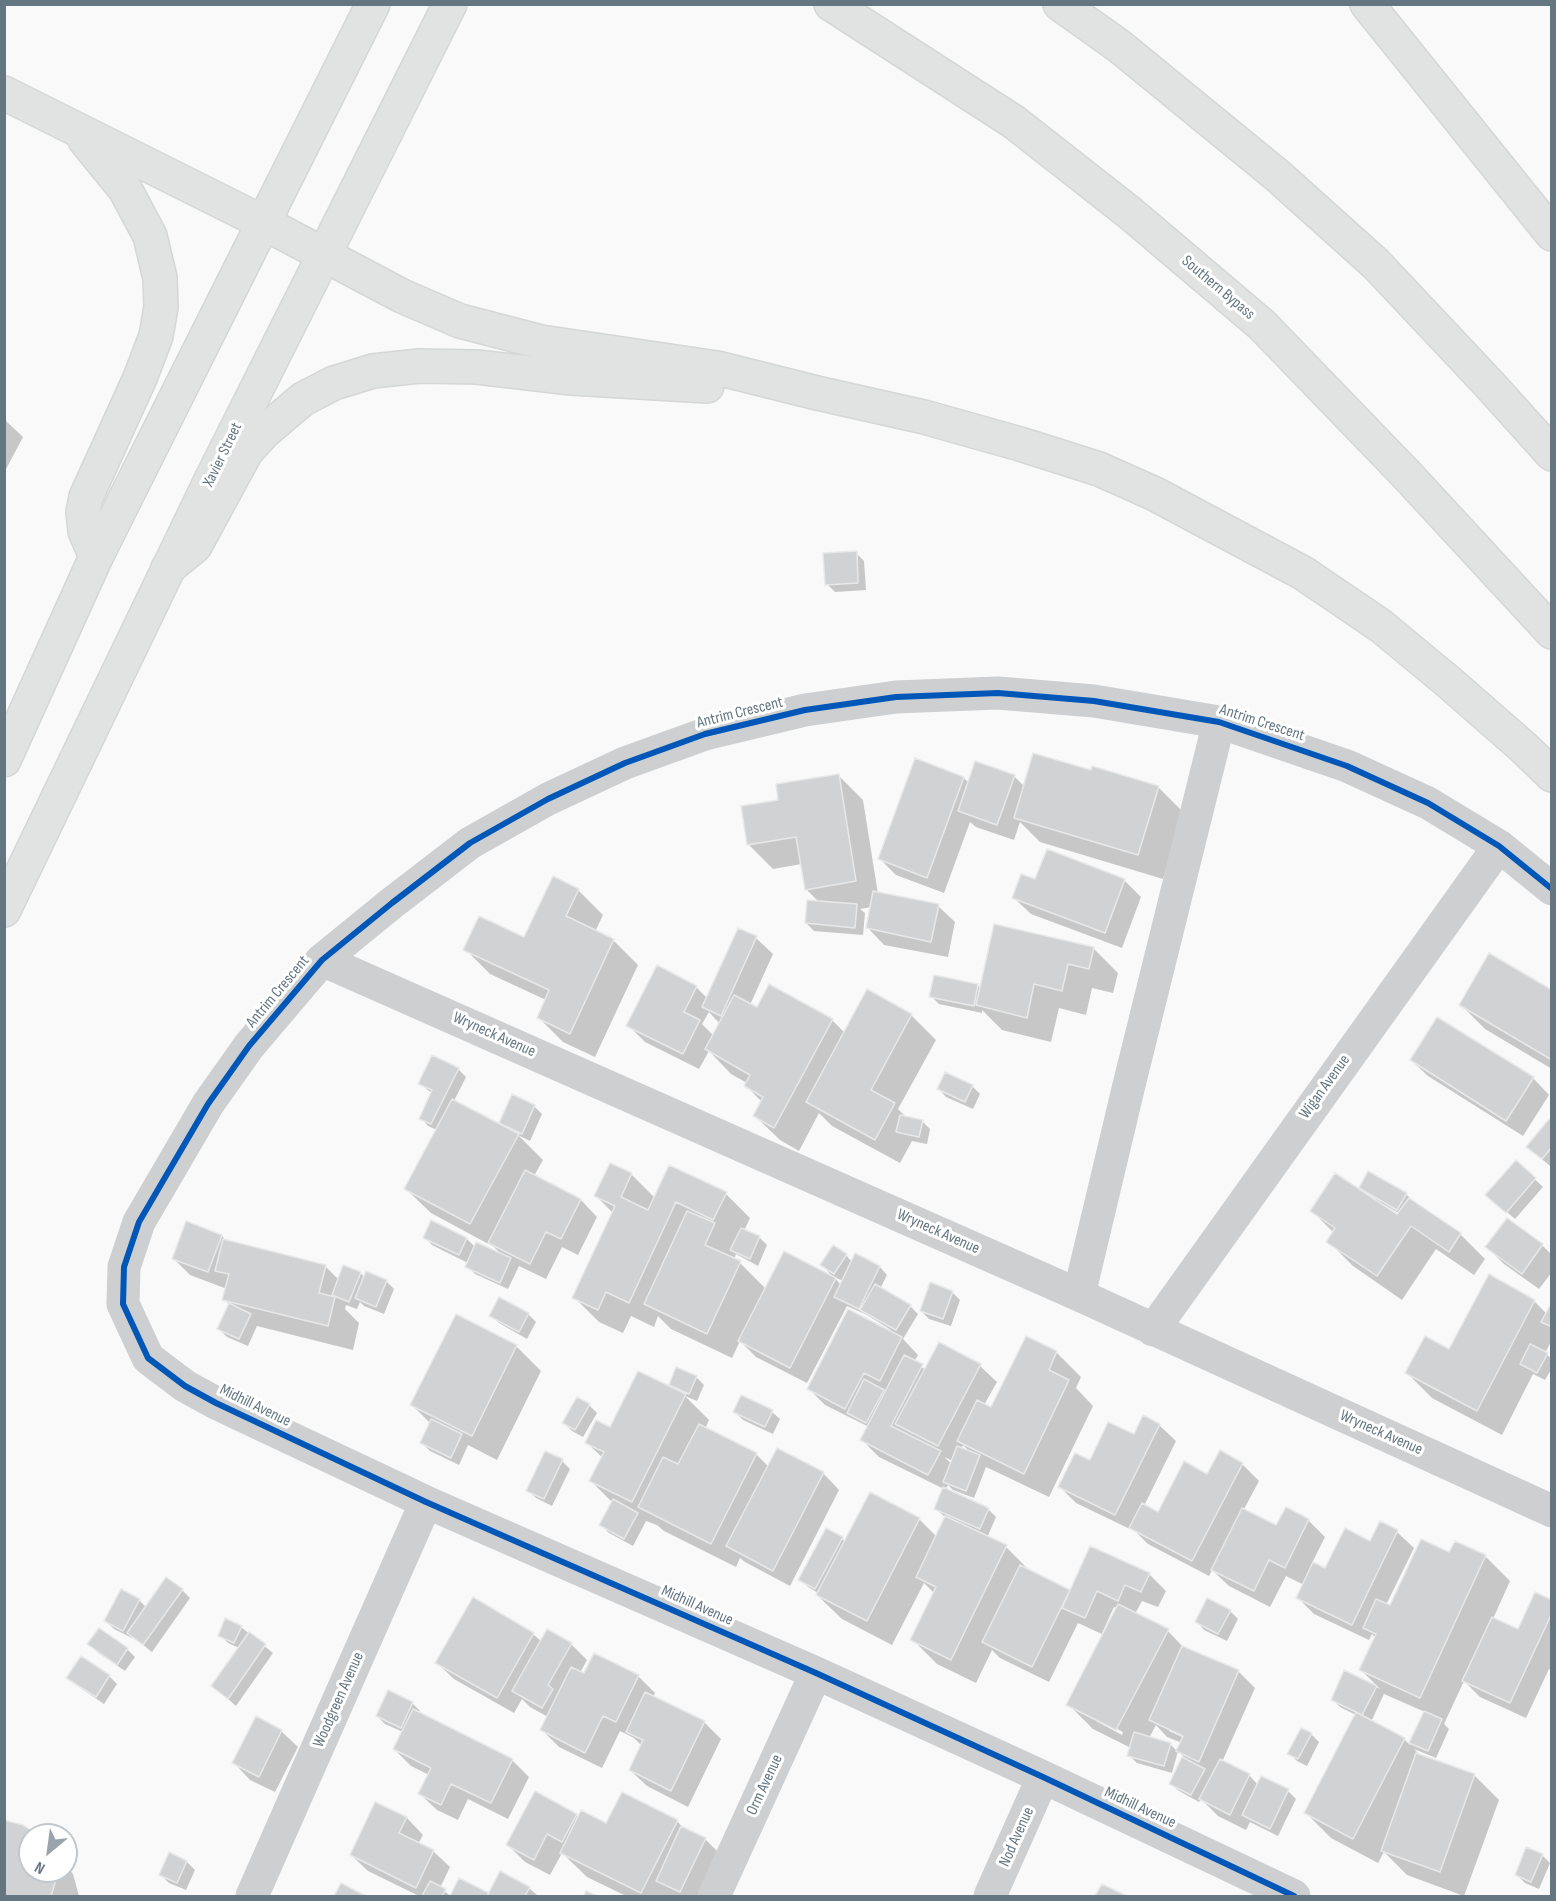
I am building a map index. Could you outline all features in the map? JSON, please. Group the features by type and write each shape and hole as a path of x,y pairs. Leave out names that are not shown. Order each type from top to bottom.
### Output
{"main road":[{"path":"4,760 96,557 373,4"},
{"name":"Xavier Street","path":"4,910 168,568 450,4"},
{"name":"Southern Bypass","path":"831,4 1014,122 1130,213 1262,325 1406,474 1551,632"},
{"path":"1060,4 1119,46 1278,176 1367,256 1489,384 1551,454"},
{"path":"1367,4 1551,234"},
{"path":"4,93 264,223 402,296 460,321 541,342 717,368 935,420 1099,469 1224,529 1303,573 1381,626 1523,747 1551,775"},
{"path":"75,128 125,189 150,236 160,278 161,307 156,336 140,378 86,497 83,512 85,531 96,557"},
{"path":"168,568 195,546 246,452 264,432 303,399 334,383 373,371 419,366 477,367 571,378 817,393"}],"street":[{"name":"Antrim Crescent","path":"123,1304 124,1267 139,1221 182,1146 249,1046 322,960 470,843 548,799 625,763 705,734 805,710 897,697 998,693 1094,701 1220,722 1347,766 1428,804 1499,846 1551,889"},
{"path":"1079,1295 1126,1096 1220,722"},
{"name":"Wigan Avenue","path":"1153,1330 1499,846"},
{"name":"Wryneck Avenue","path":"322,960 1079,1295 1551,1511"},
{"name":"Midhill Avenue","path":"123,1304 148,1358 185,1386 216,1403 426,1502 816,1673 1294,1896"},
{"name":"Woodgreen Avenue","path":"252,1896 426,1502"},
{"name":"Orm Avenue","path":"714,1896 816,1673"},
{"name":"Nod Avenue","path":"990,1896 1043,1777"}],"building":[{"path":"857,551 858,583 825,585 823,553"},
{"path":"1033,753 1091,770 1092,766 1159,786 1138,855 1014,818"},
{"path":"915,758 964,777 927,878 878,859"},
{"path":"975,761 1015,775 997,825 958,811"},
{"path":"839,774 856,881 805,890 796,837 747,845 741,806 778,800 776,784"},
{"path":"1047,849 1125,879 1105,933 1012,898 1021,874 1035,879"},
{"path":"553,876 579,889 566,916 614,939 570,1034 537,1018 549,990 463,950 479,916 524,937"},
{"path":"873,891 939,904 931,942 866,928"},
{"path":"807,900 857,904 855,928 805,923"},
{"path":"994,924 1094,947 1089,969 1068,964 1062,991 1034,984 1027,1018 976,1005"},
{"path":"738,928 757,936 721,1016 702,1007"},
{"path":"1489,953 1552,990 1552,1060 1459,1005"},
{"path":"657,965 697,986 684,1012 700,1020 683,1054 626,1026"},
{"path":"934,975 978,984 974,1006 929,997"},
{"path":"769,984 833,1019 774,1128 753,1116 763,1097 744,1086 750,1075 705,1049 734,995 757,1007"},
{"path":"867,989 912,1014 871,1090 895,1103 875,1140 806,1102"},
{"path":"1437,1017 1534,1077 1506,1121 1410,1060"},
{"path":"432,1055 459,1068 431,1124 419,1119 432,1090 418,1084"},
{"path":"945,1072 973,1085 965,1102 937,1089"},
{"path":"512,1094 535,1105 522,1134 499,1123"},
{"path":"452,1099 519,1134 470,1224 404,1189"},
{"path":"900,1115 923,1120 919,1137 896,1132"},
{"path":"1549,1119 1552,1121 1552,1147 1542,1159 1526,1147"},
{"path":"1516,1160 1536,1178 1506,1213 1485,1195"},
{"path":"610,1163 632,1173 621,1197 648,1210 669,1165 727,1192 713,1220 676,1202 629,1303 606,1292 598,1310 572,1298 615,1206 594,1196"},
{"path":"525,1170 581,1199 561,1239 546,1232 530,1264 488,1243"},
{"path":"1368,1171 1407,1193 1397,1210 1359,1188"},
{"path":"1335,1173 1397,1214 1409,1198 1461,1233 1449,1252 1411,1226 1377,1276 1326,1242 1335,1228 1310,1211"},
{"path":"687,1211 715,1223 705,1245 741,1261 707,1334 644,1304"},
{"path":"1507,1218 1543,1244 1522,1274 1485,1247"},
{"path":"431,1220 467,1238 459,1255 423,1238"},
{"path":"186,1221 222,1235 208,1272 172,1259"},
{"path":"741,1228 760,1236 750,1259 730,1250"},
{"path":"223,1239 326,1265 319,1293 335,1297 328,1326 222,1300 229,1274 215,1271"},
{"path":"476,1242 511,1258 500,1283 465,1267"},
{"path":"833,1245 847,1254 834,1274 820,1265"},
{"path":"784,1251 836,1278 790,1368 738,1341"},
{"path":"855,1253 880,1266 859,1309 834,1297"},
{"path":"343,1265 361,1272 349,1302 332,1295"},
{"path":"366,1271 387,1280 376,1307 355,1298"},
{"path":"1489,1274 1535,1300 1477,1411 1405,1373 1425,1336 1449,1349"},
{"path":"930,1282 953,1291 943,1319 920,1311"},
{"path":"875,1284 911,1305 896,1330 860,1310"},
{"path":"499,1297 529,1313 519,1332 489,1316"},
{"path":"1552,1302 1552,1327 1541,1322"},
{"path":"229,1303 251,1314 239,1339 217,1329"},
{"path":"848,1309 902,1337 880,1381 864,1373 845,1409 807,1389"},
{"path":"456,1314 517,1345 472,1436 410,1405"},
{"path":"1026,1336 1057,1351 1049,1370 1069,1380 1024,1474 957,1441 977,1400 991,1407"},
{"path":"939,1342 981,1364 938,1446 895,1424"},
{"path":"1530,1344 1548,1353 1537,1373 1520,1364"},
{"path":"904,1355 923,1364 891,1426 941,1451 928,1475 860,1440"},
{"path":"676,1367 697,1376 689,1394 669,1385"},
{"path":"638,1371 686,1394 632,1502 589,1481 604,1452 585,1443 596,1420 610,1427"},
{"path":"864,1379 884,1390 866,1423 847,1413"},
{"path":"741,1395 773,1410 765,1427 733,1412"},
{"path":"577,1397 590,1404 575,1430 562,1423"},
{"path":"1143,1415 1160,1424 1115,1515 1058,1487 1075,1453 1090,1460 1108,1422 1134,1434"},
{"path":"431,1419 462,1434 451,1458 420,1443"},
{"path":"699,1424 757,1453 711,1544 638,1507 663,1457 678,1464"},
{"path":"957,1446 980,1455 966,1491 943,1482"},
{"path":"777,1448 824,1472 773,1571 726,1546"},
{"path":"1220,1450 1243,1463 1192,1561 1129,1528 1142,1503 1158,1512 1184,1461 1207,1474"},
{"path":"545,1451 563,1459 544,1499 526,1491"},
{"path":"943,1487 989,1508 980,1529 934,1509"},
{"path":"870,1492 920,1518 867,1621 816,1595"},
{"path":"613,1499 638,1513 624,1539 599,1525"},
{"path":"1286,1507 1309,1519 1285,1568 1269,1560 1254,1591 1211,1570 1242,1508 1276,1525"},
{"path":"945,1516 1007,1545 951,1660 910,1640 936,1587 916,1577"},
{"path":"1380,1521 1398,1530 1352,1625 1296,1598 1313,1562 1325,1568 1345,1528 1370,1541"},
{"path":"826,1528 843,1537 815,1589 798,1580"},
{"path":"1421,1539 1449,1552 1455,1541 1486,1555 1420,1698 1359,1670 1376,1634 1363,1628 1376,1599 1390,1605"},
{"path":"1090,1546 1150,1573 1141,1592 1125,1585 1118,1601 1097,1591 1085,1618 1062,1608"},
{"path":"1020,1565 1070,1590 1032,1667 982,1642"},
{"path":"166,1577 183,1589 143,1645 127,1633"},
{"path":"121,1589 140,1599 123,1631 104,1621"},
{"path":"1535,1592 1552,1600 1552,1613 1510,1703 1462,1681 1492,1617 1518,1629"},
{"path":"473,1597 534,1633 497,1698 435,1663"},
{"path":"1207,1598 1231,1610 1218,1634 1195,1622"},
{"path":"1118,1604 1169,1629 1116,1730 1066,1705"},
{"path":"225,1618 242,1626 234,1643 218,1636"},
{"path":"99,1628 128,1648 117,1665 87,1644"},
{"path":"547,1629 572,1643 548,1685 553,1689 542,1708 512,1691"},
{"path":"249,1632 266,1644 228,1699 211,1686"},
{"path":"1182,1646 1239,1670 1199,1762 1176,1751 1183,1736 1149,1720"},
{"path":"594,1653 639,1675 616,1722 603,1716 585,1753 540,1730 571,1667 584,1673"},
{"path":"81,1656 110,1675 96,1697 66,1678"},
{"path":"1344,1670 1377,1686 1362,1715 1331,1700"},
{"path":"388,1690 413,1702 401,1728 376,1716"},
{"path":"645,1692 705,1721 671,1791 629,1770 643,1740 626,1732"},
{"path":"413,1709 513,1759 491,1803 451,1784 441,1805 418,1794 431,1768 393,1749"},
{"path":"1424,1711 1442,1719 1428,1751 1409,1743"},
{"path":"1356,1712 1405,1738 1353,1839 1304,1813"},
{"path":"256,1716 282,1730 259,1777 232,1763"},
{"path":"1301,1728 1312,1733 1298,1759 1287,1754"},
{"path":"1134,1732 1171,1743 1164,1766 1127,1756"},
{"path":"1416,1753 1475,1774 1440,1872 1381,1851"},
{"path":"1182,1757 1205,1769 1191,1795 1169,1784"},
{"path":"1220,1759 1250,1774 1230,1815 1199,1799"},
{"path":"1261,1776 1289,1789 1270,1829 1242,1815"},
{"path":"535,1791 577,1814 562,1842 547,1834 534,1860 506,1845"},
{"path":"622,1792 678,1820 641,1893 560,1853 581,1810 606,1823"},
{"path":"375,1802 407,1817 399,1833 434,1850 416,1888 350,1855"},
{"path":"4,1820 18,1824 18,1883 55,1883 51,1896 4,1896"},
{"path":"681,1826 706,1838 680,1892 656,1881"},
{"path":"1526,1847 1543,1854 1531,1882 1515,1875"},
{"path":"169,1852 187,1861 177,1883 159,1875"},
{"path":"500,1871 530,1887 525,1896 487,1896"},
{"path":"459,1878 489,1893 487,1896 450,1896"},
{"path":"430,1881 446,1889 442,1896 422,1896"},
{"path":"341,1883 366,1896 334,1896"},
{"path":"1102,1884 1127,1896 1095,1896"},
{"path":"586,1891 597,1896 584,1896"}],"cycle path":[{"path":"1294,1896 816,1673 426,1502 216,1403 185,1386 148,1358 123,1304 124,1267 139,1222 208,1104 249,1046 322,960 470,843 548,799 625,763 705,734 805,710 896,697 998,693 1094,701 1219,722 1347,766 1428,803 1499,846 1552,889"}]}
